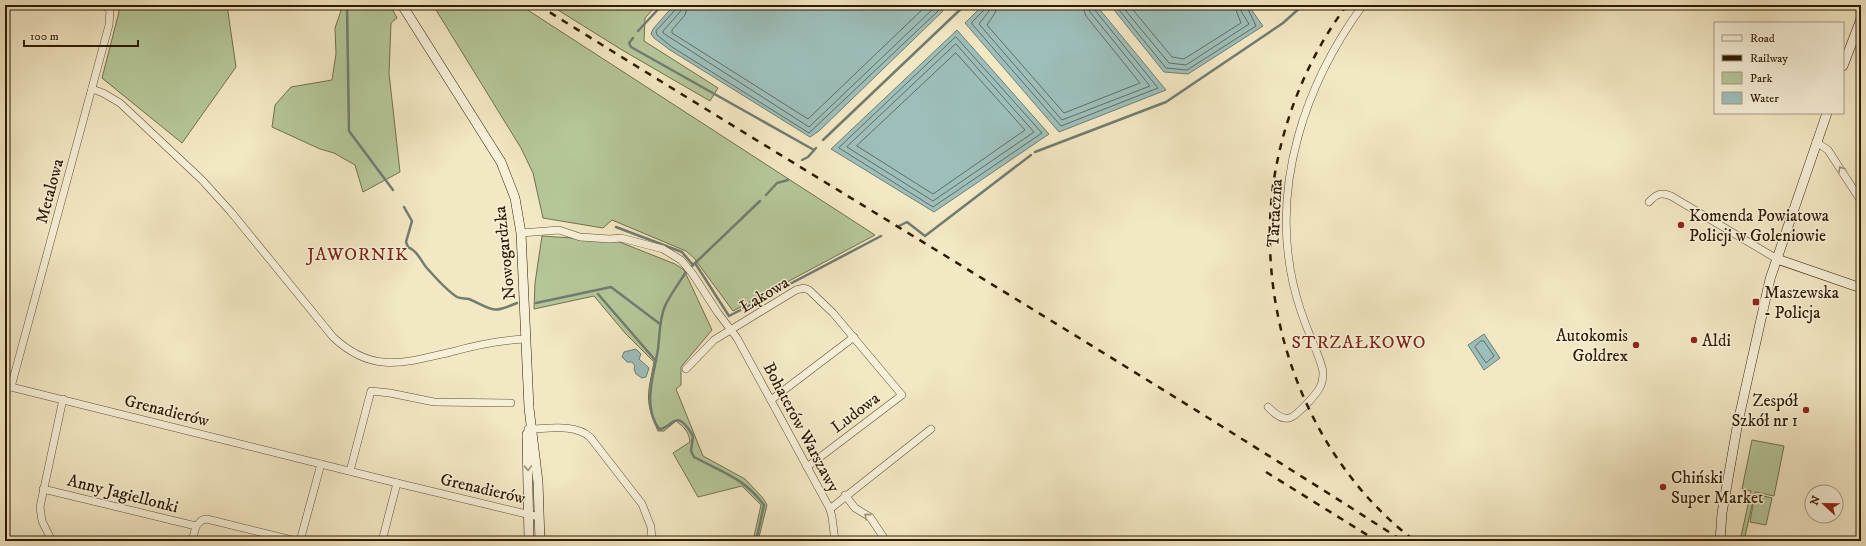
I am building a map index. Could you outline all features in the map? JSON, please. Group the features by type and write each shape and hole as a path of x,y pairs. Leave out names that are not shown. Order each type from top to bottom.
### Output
{"street":[{"name":"Metalowa","path":"8,387 92,89 111,15 109,8 104,5"},
{"name":"Nowogardzka","path":"402,5 501,162 515,198 521,233 530,429 529,541"},
{"name":"Tartaczna","path":"1268,407 1282,418 1290,418 1298,412 1315,394 1323,380 1322,366 1294,286 1287,254 1286,219 1290,181 1294,153 1306,112 1319,79 1335,47 1363,5"},
{"path":"1844,63 1861,19"},
{"path":"92,89 104,93 120,103 202,180 231,212 333,337 349,351 375,362 399,364 486,343 526,338"},
{"path":"1720,541 1722,514 1738,422 1756,338 1777,259 1826,114"},
{"path":"1816,142 1828,150 1861,201"},
{"path":"1649,202 1654,196 1660,194 1671,196 1777,259 1861,288"},
{"name":"Bohaterów Warszawy","path":"521,233 560,230 580,237 610,239 621,238 663,249 681,260 692,273 718,313 732,330 771,400 830,509 835,541"},
{"name":"Łąkowa","path":"686,369 714,340 796,290 804,288 809,290 824,304 854,337"},
{"path":"771,400 854,337"},
{"name":"Ludowa","path":"807,467 902,395 854,337"},
{"name":"Grenadierów","path":"8,387 350,472 539,517"},
{"path":"350,472 371,391 390,393 434,402 511,404"},
{"path":"52,541 40,513 43,489 63,400"},
{"path":"530,429 573,429 590,437 642,504 649,520 652,541"},
{"name":"Nowogardzka","path":"530,429 538,482 540,541"},
{"path":"830,509 845,495 931,429"},
{"path":"300,541 321,464"},
{"path":"382,541 397,483"},
{"name":"Anny Jagiellonki","path":"43,489 196,526"},
{"path":"845,495 855,508 870,517 886,541"},
{"name":"Anny Jagiellonki","path":"192,541 196,526 202,520 207,519 296,541"}],"green space":[{"path":"117,5 227,5 236,67 182,143 102,78 119,12"},
{"path":"343,5 390,5 397,18 391,23 389,73 400,172 363,192 355,165 334,153 320,149 272,127 275,105 291,87 332,80 336,54 335,28"},
{"path":"433,5 520,5 875,235 733,311 694,258 686,251 612,220 603,228 543,218 533,173 521,148"},
{"path":"550,5 657,5 645,18 644,41 718,88 710,101 622,50"},
{"path":"542,236 617,241 675,264 684,270 712,330 681,367 681,385 676,389 703,456 745,479 763,498 767,505 758,541 753,541 761,505 742,486 698,497 673,453 690,442 687,433 676,421 664,431 658,431 651,412 648,397 654,362 625,333 594,296 534,309 535,283"},
{"path":"1752,440 1784,446 1774,496 1755,492 1744,541 1740,541 1751,491 1742,489"},
{"path":"1755,494 1772,498 1766,525 1750,522"}],"water":[{"path":"674,5 941,5 943,11 819,131 810,137 670,50 654,38 651,34 653,29"},
{"path":"983,5 1096,5 1166,90 1059,132 965,23"},
{"path":"1110,5 1248,5 1263,26 1188,74 1164,72"},
{"path":"957,30 1049,134 934,212 831,149"},
{"path":"1484,334 1500,358 1484,370 1468,345"},
{"path":"636,349 641,354 639,359 649,368 646,377 642,378 636,374 634,369 635,366 632,362 627,362 622,357 624,352"}],"waterway":[{"path":"347,5 349,131 393,190"},
{"path":"638,31 662,5"},
{"path":"823,140 965,5"},
{"path":"1035,152 1166,102 1283,23 1303,5"},
{"path":"633,38 629,43 631,47 814,150"},
{"path":"802,160 808,157 816,148"},
{"path":"899,226 907,222 925,236 1031,155"},
{"path":"766,195 777,183 788,180"},
{"path":"692,266 760,201"},
{"path":"404,207 412,221 406,242 408,247 416,253 426,267 449,291 457,297 469,299 493,309 502,309 517,303"},
{"path":"616,227 682,252 693,265"},
{"path":"695,263 729,316 881,236"},
{"path":"686,272 672,293 663,311 652,379 650,400 651,410 659,429 664,428 674,421 678,420 682,422 693,436 691,451 694,457 732,476 749,488 764,505 756,541"},
{"path":"536,303 611,287 660,324"},
{"path":"598,294 656,361"}],"railway":[{"path":"538,5 1080,338 1403,541"},
{"path":"1347,5 1320,46 1309,68 1290,114 1283,138 1273,186 1270,236 1273,285 1282,335 1298,382 1319,428 1345,470 1377,508 1415,541"},
{"path":"1266,472 1377,541"}],"place":[{"name":"Komenda Powiatowa Policji w Goleniowie","path":"1681,225"},
{"name":"Maszewska - Policja","path":"1756,302"},
{"name":"Aldi","path":"1694,340"},
{"name":"Autokomis Goldrex","path":"1636,345"},
{"name":"Zespół Szkół nr 1","path":"1806,410"},
{"name":"Chiński Super Market","path":"1663,487"}],"district":[{"name":"JAWORNIK","path":"358,254"},
{"name":"STRZAŁKOWO","path":"1359,342"}]}
